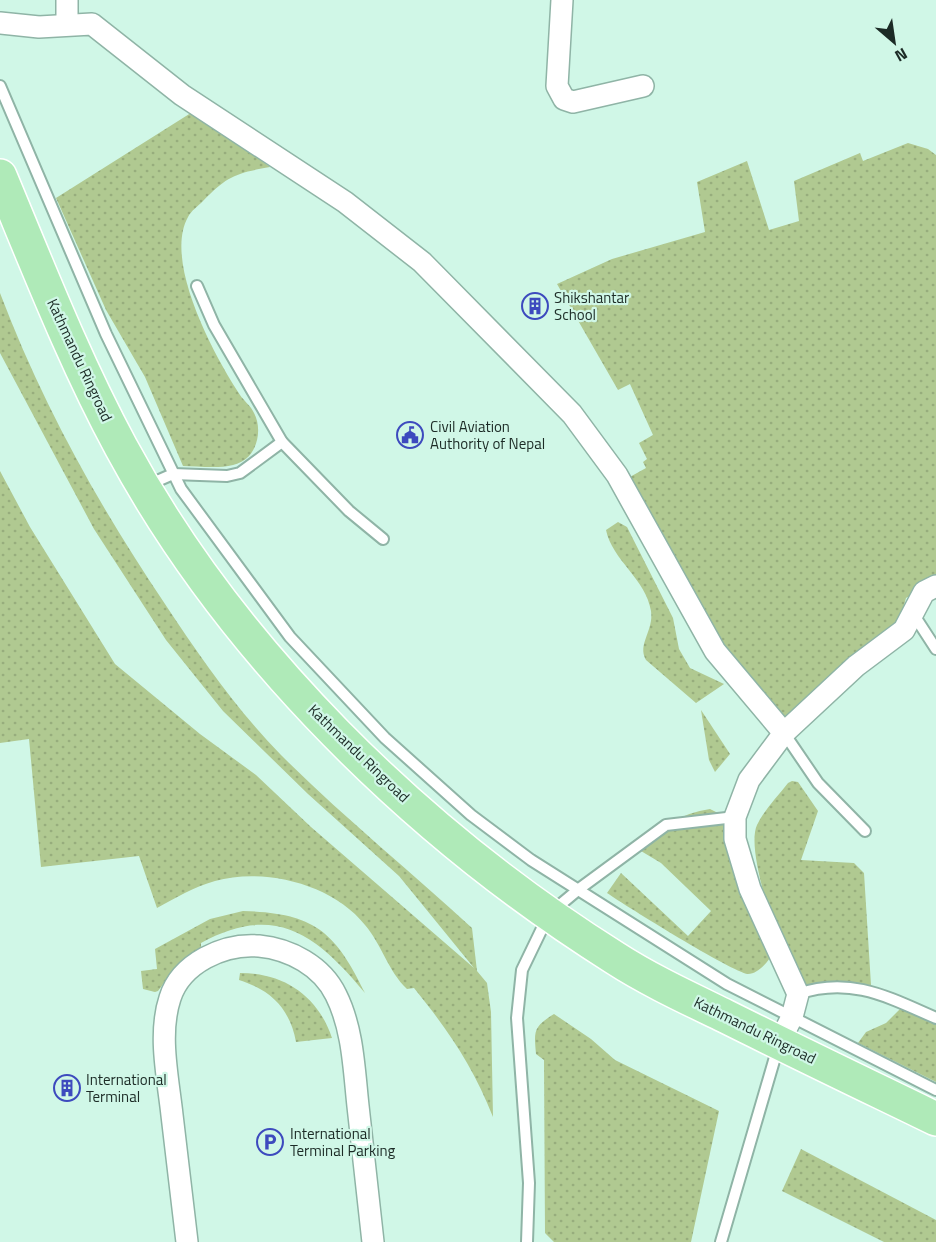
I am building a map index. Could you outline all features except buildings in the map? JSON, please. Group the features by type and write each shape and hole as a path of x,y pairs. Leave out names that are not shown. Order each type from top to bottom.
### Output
{"highway":[{"name":"Kathmandu Ringroad","path":"0,176 66,334 121,447 159,480 212,593 287,682 414,807 501,879 617,960 786,1030 936,1119"}],"street":[{"path":"67,0 67,24"},
{"path":"562,0 557,86 564,99 573,102 643,86"},
{"path":"0,23 39,27 92,24 182,95 345,202 422,262 572,414 617,475 709,641 784,734"},
{"path":"786,1030 798,994 750,889 735,839 735,818 749,780 784,734 856,666 904,630 924,592 936,586"},
{"path":"187,1242 165,1051 170,999 181,978 201,961 227,950 256,946 286,952 316,970 336,993 346,1019 353,1059 373,1242"}],"lane":[{"path":"0,86 106,334 159,480 181,489 290,637 385,738 471,815 531,860 727,984 786,1030 936,1090"},
{"path":"197,286 230,354 282,442 349,511 383,539"},
{"path":"159,480 234,474 252,466 282,442"},
{"path":"912,611 936,649"},
{"path":"784,734 818,783 865,831"},
{"path":"527,1242 529,1183 517,1018 522,970 549,914 666,825 735,818"},
{"path":"798,994 820,986 854,987 936,1018"},
{"path":"721,1242 786,1030"}],"green space":[{"path":"194,111 270,167 240,174 219,186 189,215 182,236 182,258 195,309 218,357 240,395 253,410 258,424 257,441 249,456 235,464 218,467 183,466 145,377 106,310 56,198"},
{"path":"908,143 928,149 936,155 936,580 906,598 898,627 790,716 782,716 730,657 628,478 646,468 643,462 647,459 639,443 653,435 630,384 618,390 557,284 612,259 705,232 697,182 747,161 769,230 799,221 794,181 860,153 863,161"},
{"path":"0,293 34,375 95,492 141,567 220,683 249,720 304,778 472,928 477,971 487,983 491,1012 493,1117 477,1081 459,1049 438,1019 414,988 407,989 400,982 365,925 335,899 296,882 255,876 234,877 200,886 157,908 139,856 41,867 29,739 0,743 0,471 30,527 115,664 200,734 256,775 311,827 474,968 399,876 308,794 223,711 166,640 94,529 0,353"},
{"path":"618,522 627,527 673,618 679,649 690,668 724,684 696,703 646,660 643,648 650,625 651,611 643,589 609,541 606,530"},
{"path":"701,710 730,754 715,772 709,760"},
{"path":"792,781 798,782 818,811 801,860 854,863 864,873 871,985 840,983 799,990 785,956 761,882 754,839 757,825 763,814"},
{"path":"710,809 720,814 724,821 769,948 770,958 760,969 751,974 701,951 607,893 621,873 688,936 711,911 661,863 636,848 652,834 670,823 689,814"},
{"path":"243,911 288,916 305,921 319,930 332,940 343,954 365,993 330,955 312,941 293,931 273,926 251,925 227,931 201,943 201,949 175,968 158,991 143,989 141,971 157,969 155,949 210,919"},
{"path":"240,973 271,977 297,990 318,1010 332,1038 296,1042 289,1020 277,1002 261,989 239,980"},
{"path":"902,1007 936,1025 936,1082 858,1043 866,1032 886,1023"},
{"path":"554,1014 591,1039 615,1060 719,1111 691,1242 554,1242 545,1233 544,1060 536,1054 535,1035 539,1026"},
{"path":"801,1149 936,1220 936,1242 884,1242 782,1191"}],"place":[{"name":"Shikshantar School","path":"535,306"},
{"name":"Civil Aviation Authority of Nepal","path":"410,435"},
{"name":"International Terminal","path":"67,1088"},
{"name":"International Terminal Parking","path":"270,1142"}]}
